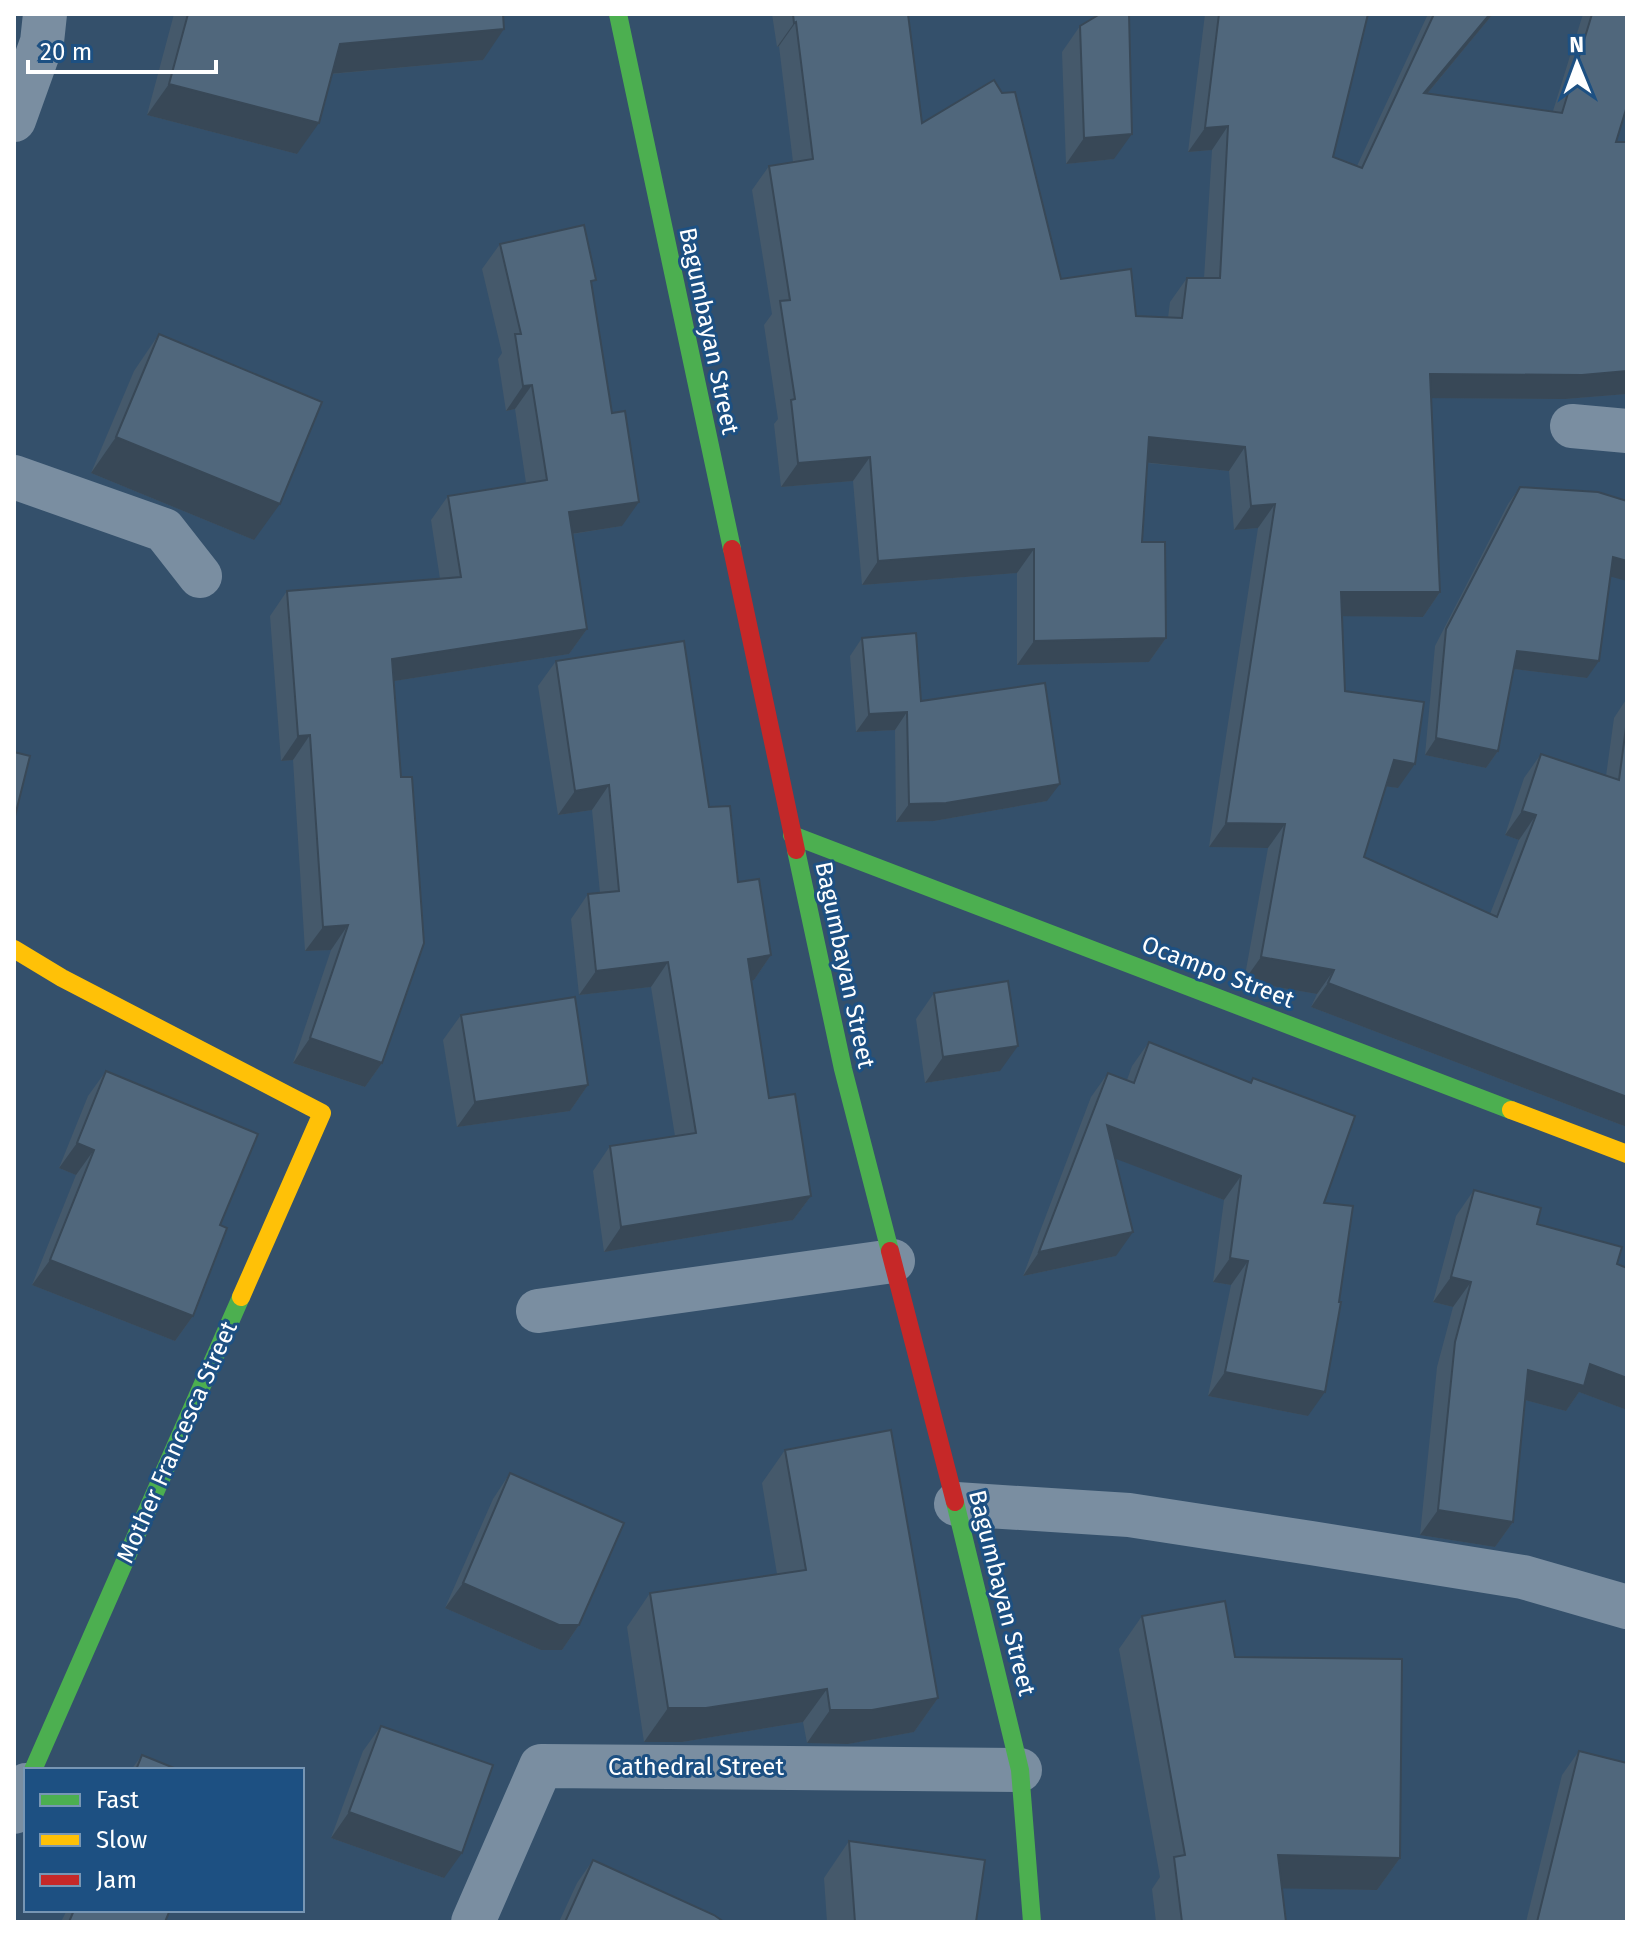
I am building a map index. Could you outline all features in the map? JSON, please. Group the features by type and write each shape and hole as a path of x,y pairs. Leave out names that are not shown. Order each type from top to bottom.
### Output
{"main road":[{"name":"Bagumbayan Street","path":"618,14 843,1069 956,1504 1020,1770 1032,1922"},
{"name":"Ocampo Street","path":"792,835 1627,1154"},
{"name":"Mother Francesca Street","path":"14,949 62,978 322,1113 34,1768"}],"street":[{"path":"14,120 42,42 45,14"},
{"path":"1572,426 1627,431"},
{"path":"14,477 164,530 200,576"},
{"path":"538,1311 893,1261"},
{"path":"956,1504 1129,1515 1523,1577 1627,1607"},
{"name":"Cathedral Street","path":"473,1922 541,1766 1020,1770"},
{"path":"14,1812 24,1790"}],"building":[{"path":"188,14 503,14 504,29 340,44 319,123 169,84"},
{"path":"793,14 908,14 922,123 994,80 1002,93 1015,92 1061,279 1131,269 1136,316 1182,318 1187,278 1220,278 1228,126 1205,128 1219,14 1368,14 1333,157 1362,168 1434,14 1490,14 1424,93 1562,113 1592,14 1627,14 1627,106 1616,142 1627,142 1627,371 1582,375 1430,374 1440,592 1341,592 1345,691 1424,702 1415,764 1394,760 1364,857 1497,917 1536,815 1522,811 1541,754 1619,780 1627,720 1627,1097 1328,983 1334,970 1261,957 1285,824 1226,823 1275,504 1251,506 1245,447 1149,437 1142,542 1165,542 1166,638 1034,641 1034,549 878,561 870,457 798,463 791,400 795,399 780,301 790,300 769,166 813,159"},
{"path":"1100,14 1129,14 1132,134 1084,138 1080,26"},
{"path":"584,225 596,280 591,281 612,413 625,411 639,502 569,512 587,629 392,659 401,777 412,777 424,943 382,1063 310,1038 348,925 323,927 310,735 298,736 287,591 461,577 448,496 547,480 532,385 523,386 515,334 521,334 500,244"},
{"path":"159,334 322,402 280,504 116,437"},
{"path":"1520,487 1598,492 1627,501 1627,561 1613,557 1599,661 1517,651 1498,751 1436,738 1446,629"},
{"path":"916,633 921,701 1045,683 1060,784 946,803 909,804 907,712 869,714 862,638"},
{"path":"684,641 709,807 730,806 738,882 759,879 771,955 748,959 769,1098 795,1094 811,1196 621,1227 610,1146 696,1133 668,962 596,971 588,894 619,891 609,785 575,791 556,661"},
{"path":"14,752 30,756 14,820"},
{"path":"1008,981 1018,1046 943,1057 934,993"},
{"path":"575,997 588,1085 475,1102 461,1015"},
{"path":"1149,1042 1251,1083 1253,1078 1355,1116 1324,1203 1353,1206 1341,1302 1325,1392 1225,1372 1248,1261 1230,1258 1241,1176 1107,1125 1133,1232 1039,1252 1108,1073 1134,1083"},
{"path":"106,1071 258,1134 220,1225 227,1228 193,1316 50,1260 94,1150 77,1143"},
{"path":"1474,1190 1541,1208 1537,1224 1622,1247 1617,1264 1627,1268 1627,1378 1590,1364 1584,1386 1528,1370 1513,1522 1438,1510 1455,1342 1471,1282 1451,1277"},
{"path":"891,1430 938,1698 872,1710 830,1710 827,1689 706,1708 668,1708 650,1593 806,1570 785,1450"},
{"path":"510,1473 624,1523 579,1625 559,1625 463,1583"},
{"path":"1225,1601 1235,1657 1402,1659 1400,1858 1278,1855 1286,1922 1182,1922 1174,1857 1185,1855 1142,1616"},
{"path":"381,1726 493,1765 462,1853 349,1812"},
{"path":"1579,1751 1627,1763 1627,1922 1537,1922"},
{"path":"142,1755 174,1768 137,1768"},
{"path":"849,1841 985,1860 976,1922 855,1922"},
{"path":"593,1860 714,1915 724,1922 565,1922"},
{"path":"73,1912 169,1912 165,1922 69,1922"}],"traffic: fast":[{"path":"618,14 732,549"},
{"path":"792,835 1511,1110"},
{"path":"796,850 843,1069 890,1251"},
{"path":"34,1768 241,1297"},
{"path":"955,1502 1020,1770 1032,1922"}],"traffic: slow":[{"path":"14,949 62,978 322,1113 241,1297"},
{"path":"1511,1110 1627,1154"}],"traffic: jam":[{"path":"732,549 796,850"},
{"path":"890,1251 955,1502"}]}
